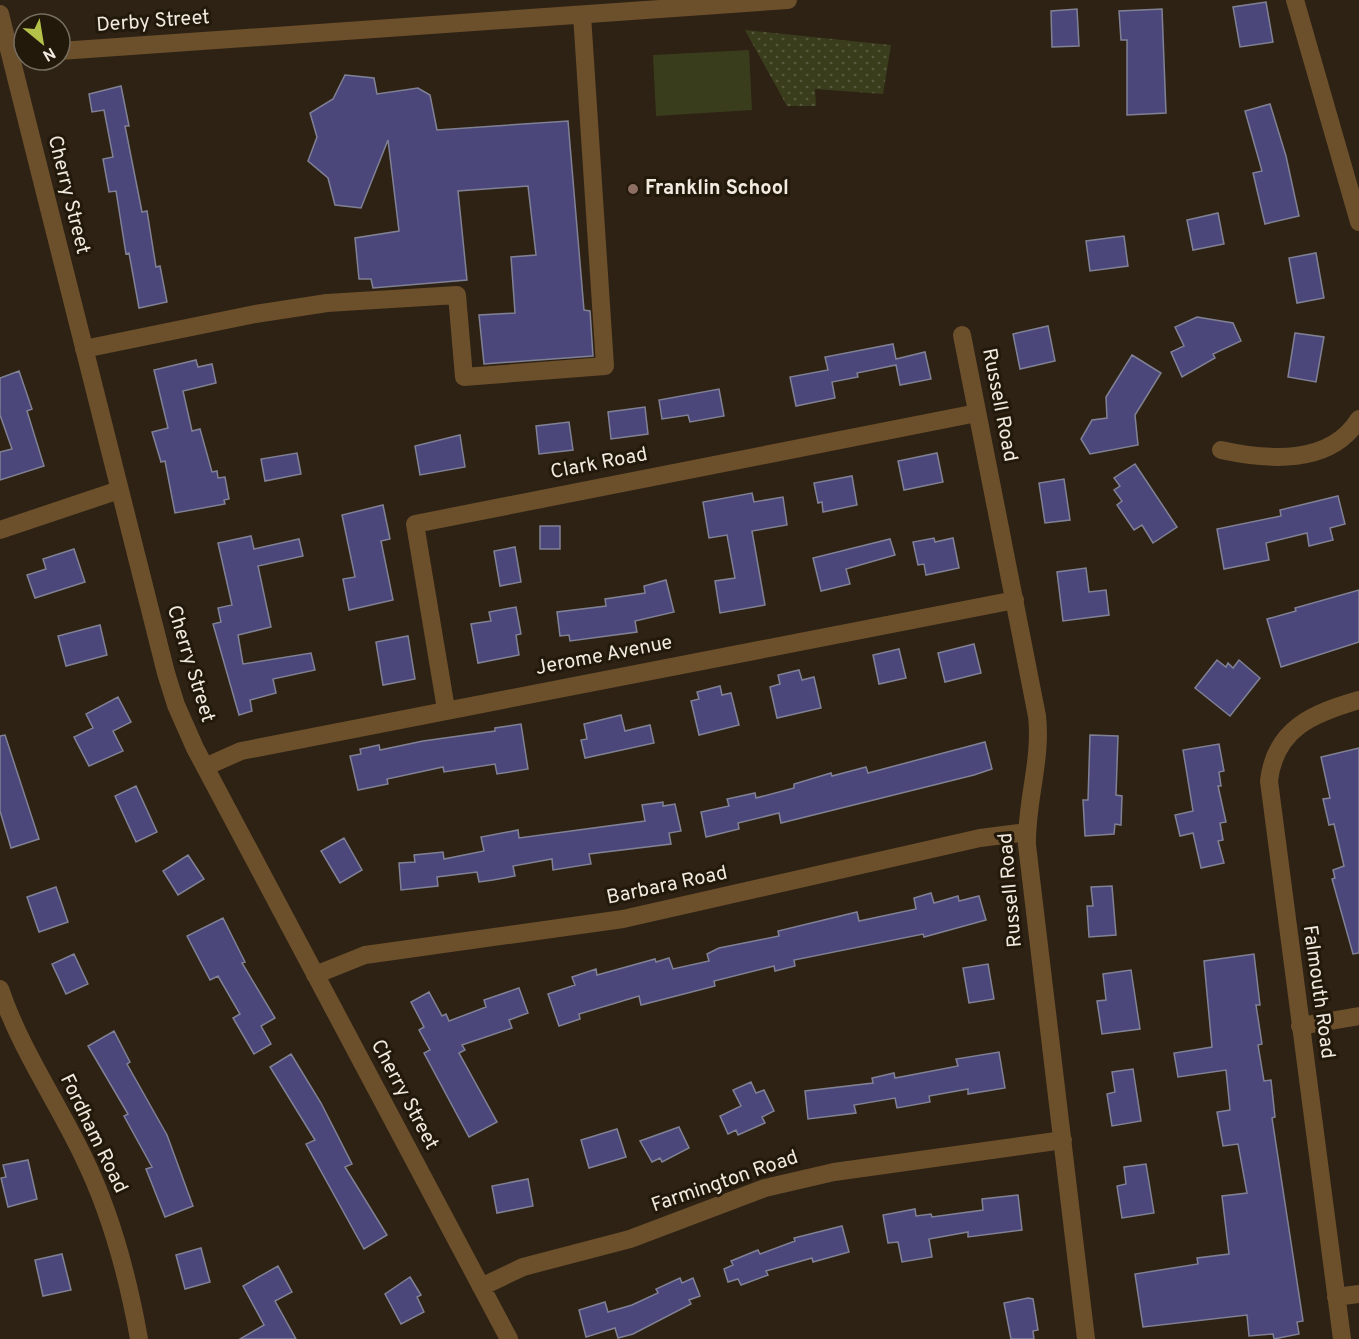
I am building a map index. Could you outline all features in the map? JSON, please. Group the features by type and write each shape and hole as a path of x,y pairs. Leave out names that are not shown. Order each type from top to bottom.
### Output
{"street":[{"name":"Derby Street","path":"72,50 788,0"},
{"path":"1295,0 1359,222"},
{"name":"Cherry Street","path":"0,14 168,681 185,728 509,1339"},
{"path":"84,349 255,314 327,303 457,295 464,377 605,366 582,15"},
{"name":"Russell Road","path":"962,334 1038,729 1037,764 1027,832 1086,1339"},
{"name":"Clark Road","path":"446,709 415,524 977,413"},
{"path":"1221,450 1265,457 1301,456 1334,443 1346,435 1359,419"},
{"path":"0,530 119,490"},
{"name":"Jerome Avenue","path":"205,766 241,751 446,709 1015,600"},
{"name":"Falmouth Road","path":"1342,1339 1270,797 1270,767 1283,741 1306,720 1320,712 1359,700"},
{"name":"Barbara Road","path":"315,975 365,955 623,919 980,838 1027,832"},
{"name":"Fordham Road","path":"0,989 22,1041 83,1156 101,1199 116,1242 139,1339"},
{"path":"1300,1026 1359,1016"},
{"name":"Farmington Road","path":"481,1287 523,1267 630,1239 765,1188 834,1172 1063,1140"},
{"path":"1336,1297 1359,1294"}],"green space":[{"path":"745,30 891,45 883,94 815,89 816,106 787,106"},
{"path":"749,50 752,110 656,116 653,55"}],"building":[{"path":"1266,2 1273,42 1240,47 1233,7"},
{"path":"1077,9 1079,46 1052,47 1051,11"},
{"path":"1162,9 1166,113 1127,115 1127,40 1121,40 1119,11"},
{"path":"345,75 374,78 377,94 418,88 430,95 437,130 568,121 584,310 590,311 593,356 484,364 479,315 515,313 511,257 536,255 528,186 458,191 467,280 373,288 371,279 359,279 355,238 399,231 388,140 361,208 335,205 328,178 308,161 317,137 310,113 333,99"},
{"path":"121,86 129,126 125,126 142,212 147,211 156,267 160,266 167,302 139,308 129,253 126,254 116,191 109,192 103,159 113,157 104,110 92,112 89,94"},
{"path":"1270,104 1286,156 1299,216 1265,224 1253,173 1262,171 1245,111"},
{"path":"1218,213 1224,244 1193,250 1187,220"},
{"path":"1124,236 1128,266 1090,271 1086,241"},
{"path":"1316,253 1324,298 1297,303 1289,258"},
{"path":"1197,317 1233,323 1241,341 1213,354 1215,358 1182,377 1171,352 1184,346 1175,327"},
{"path":"1048,326 1055,361 1020,369 1013,334"},
{"path":"1295,333 1324,337 1316,382 1288,377"},
{"path":"893,344 896,359 925,352 931,379 900,385 896,365 857,373 858,377 832,382 835,398 796,406 790,377 828,370 825,357"},
{"path":"1132,355 1161,373 1135,415 1138,445 1090,454 1081,439 1092,420 1107,418 1106,397"},
{"path":"196,360 198,367 212,364 216,383 183,391 192,431 200,429 212,472 217,471 218,478 225,477 229,499 224,500 225,504 175,513 165,461 161,462 152,432 168,428 154,370"},
{"path":"19,371 32,409 27,411 44,466 0,480 0,452 12,449 0,415 0,378"},
{"path":"719,389 724,416 690,422 688,415 662,419 659,400"},
{"path":"645,407 648,434 611,439 608,412"},
{"path":"569,422 573,450 539,454 536,426"},
{"path":"460,435 465,467 420,475 415,446"},
{"path":"297,453 301,474 265,481 261,459"},
{"path":"937,453 943,482 904,490 898,461"},
{"path":"1135,464 1177,527 1153,543 1142,525 1134,530 1117,505 1122,501 1114,490 1120,486 1114,478"},
{"path":"852,476 857,505 823,512 822,502 818,503 814,483"},
{"path":"1064,479 1070,520 1045,523 1039,483"},
{"path":"752,493 754,502 783,497 787,525 752,531 765,605 720,613 715,581 735,578 727,535 709,538 703,502"},
{"path":"1338,496 1345,524 1330,528 1333,540 1309,546 1307,533 1266,543 1269,560 1224,569 1217,529 1281,516 1280,510"},
{"path":"383,505 390,539 381,541 393,600 349,610 343,579 355,577 342,515"},
{"path":"540,526 560,526 560,549 540,549"},
{"path":"251,536 254,549 299,539 303,556 258,566 271,627 238,635 243,664 311,653 315,670 273,679 276,693 250,700 252,711 239,715 213,624 221,622 218,608 232,605 218,543"},
{"path":"934,538 935,542 953,538 959,568 926,575 924,564 918,565 913,542"},
{"path":"890,539 895,555 846,569 850,584 821,591 813,558"},
{"path":"515,547 521,582 500,586 494,551"},
{"path":"74,549 85,582 35,598 27,575 46,569 43,559"},
{"path":"1086,568 1089,592 1106,590 1109,615 1063,621 1057,572"},
{"path":"666,580 674,612 635,621 637,632 570,641 569,635 560,636 557,612 606,606 605,599 645,593 644,586"},
{"path":"1359,590 1359,642 1281,667 1267,619 1296,611 1295,608"},
{"path":"516,607 521,634 516,635 519,655 478,663 471,624 491,621 489,612"},
{"path":"100,625 107,655 66,666 58,636"},
{"path":"408,636 415,679 383,685 376,642"},
{"path":"974,644 981,673 945,682 938,653"},
{"path":"899,649 906,678 879,684 873,655"},
{"path":"1217,660 1226,667 1228,663 1233,668 1239,660 1260,678 1230,716 1195,688"},
{"path":"799,670 802,680 814,677 821,708 777,718 770,687 780,684 778,675"},
{"path":"720,686 722,695 731,693 739,725 699,735 691,701 699,699 697,692"},
{"path":"118,697 131,722 113,731 123,751 89,766 74,737 93,728 86,714"},
{"path":"621,715 625,731 650,725 654,743 585,758 581,740 587,739 584,724"},
{"path":"521,724 528,769 497,774 495,764 444,772 443,767 387,779 388,784 358,790 350,756 361,754 360,749 379,745 380,750 423,741 495,731 495,728"},
{"path":"5,735 39,839 11,848 0,811 0,736"},
{"path":"1090,735 1118,736 1116,795 1122,796 1121,825 1115,824 1114,834 1085,836 1083,800 1088,800"},
{"path":"985,742 992,769 781,823 779,813 738,823 739,829 706,837 701,812 729,806 727,799 755,793 756,798 794,788 794,784 831,773 832,776 866,767 868,773"},
{"path":"1219,744 1224,771 1219,772 1221,786 1218,786 1226,822 1220,823 1223,840 1218,841 1224,863 1201,868 1193,833 1180,836 1175,815 1193,811 1183,750"},
{"path":"1359,748 1359,953 1353,954 1332,879 1335,878 1333,870 1344,866 1334,824 1329,825 1323,799 1330,798 1321,757"},
{"path":"136,786 157,832 136,842 115,796"},
{"path":"663,802 663,806 675,804 681,831 669,833 671,844 589,854 591,864 553,870 552,859 513,866 515,876 479,882 477,872 437,877 438,886 401,890 399,863 415,862 414,855 443,852 444,859 484,851 481,837 518,830 519,838 645,821 642,805"},
{"path":"344,838 362,870 340,883 321,851"},
{"path":"188,855 204,879 178,895 163,871"},
{"path":"1112,886 1116,935 1089,937 1087,906 1093,906 1091,887"},
{"path":"56,887 68,922 39,932 27,897"},
{"path":"931,893 934,903 958,896 959,901 979,896 986,920 924,937 923,934 794,960 795,966 775,971 774,966 714,981 715,986 641,1005 639,996 579,1014 580,1019 559,1026 548,994 575,985 572,977 596,969 597,975 655,959 656,962 669,958 673,969 709,961 707,954 719,948 779,936 778,931 857,912 859,921 916,909 914,898"},
{"path":"223,918 245,962 242,963 275,1018 261,1026 271,1044 254,1054 233,1018 240,1014 218,976 210,980 187,936"},
{"path":"74,954 88,984 66,994 52,964"},
{"path":"1254,954 1260,1005 1256,1005 1262,1044 1258,1045 1264,1081 1271,1080 1275,1117 1272,1118 1303,1321 1297,1322 1299,1334 1274,1339 1273,1334 1249,1336 1247,1315 1143,1327 1135,1274 1198,1264 1197,1258 1229,1254 1222,1196 1247,1193 1238,1144 1223,1146 1217,1112 1230,1110 1226,1070 1178,1077 1174,1053 1212,1047 1204,961"},
{"path":"988,964 994,999 969,1003 963,968"},
{"path":"1131,970 1140,1029 1102,1034 1097,1001 1106,1000 1103,974"},
{"path":"519,988 528,1013 509,1020 512,1028 462,1045 465,1050 459,1053 497,1122 469,1137 424,1053 430,1050 419,1030 424,1027 411,1002 429,992 442,1016 446,1014 449,1021 486,1007 484,1000"},
{"path":"114,1031 130,1062 127,1064 167,1135 193,1206 165,1217 146,1169 152,1167 124,1116 128,1114 88,1046"},
{"path":"999,1052 1005,1088 968,1094 968,1089 929,1096 930,1102 897,1108 895,1098 854,1105 856,1113 808,1119 805,1091 873,1083 872,1078 894,1073 895,1078 958,1066 956,1059"},
{"path":"291,1054 321,1103 352,1164 345,1167 387,1235 364,1249 306,1144 315,1140 270,1067"},
{"path":"1133,1069 1141,1121 1112,1126 1107,1094 1115,1092 1112,1072"},
{"path":"751,1082 756,1093 764,1090 774,1111 762,1117 765,1123 738,1135 736,1130 728,1134 720,1116 741,1106 733,1090"},
{"path":"679,1127 689,1148 662,1162 660,1158 652,1162 640,1141"},
{"path":"617,1129 626,1157 589,1168 581,1140"},
{"path":"28,1160 37,1199 8,1207 1,1178 6,1177 3,1165"},
{"path":"1146,1164 1154,1213 1122,1218 1117,1186 1126,1184 1124,1167"},
{"path":"528,1179 533,1206 497,1213 492,1186"},
{"path":"1018,1195 1022,1230 968,1237 968,1232 929,1239 932,1257 902,1262 898,1242 888,1243 883,1215 915,1209 916,1216 931,1214 932,1217 983,1210 982,1199"},
{"path":"842,1226 849,1252 813,1262 812,1258 766,1271 768,1275 741,1285 738,1279 728,1282 724,1269 733,1265 731,1261 758,1250 760,1254 795,1241 794,1238"},
{"path":"201,1248 210,1282 185,1289 176,1255"},
{"path":"62,1254 71,1290 43,1296 35,1260"},
{"path":"278,1266 292,1292 275,1301 296,1339 240,1339 264,1325 243,1286"},
{"path":"410,1277 421,1295 417,1297 424,1312 401,1324 385,1294"},
{"path":"680,1278 682,1283 693,1278 700,1296 689,1300 691,1304 633,1334 618,1338 615,1328 586,1337 579,1310 605,1302 608,1312 632,1305 658,1293 656,1289"},
{"path":"1033,1299 1038,1330 1033,1331 1034,1339 1011,1339 1004,1303"}],"place":[{"name":"Franklin School","path":"633,189"}]}
